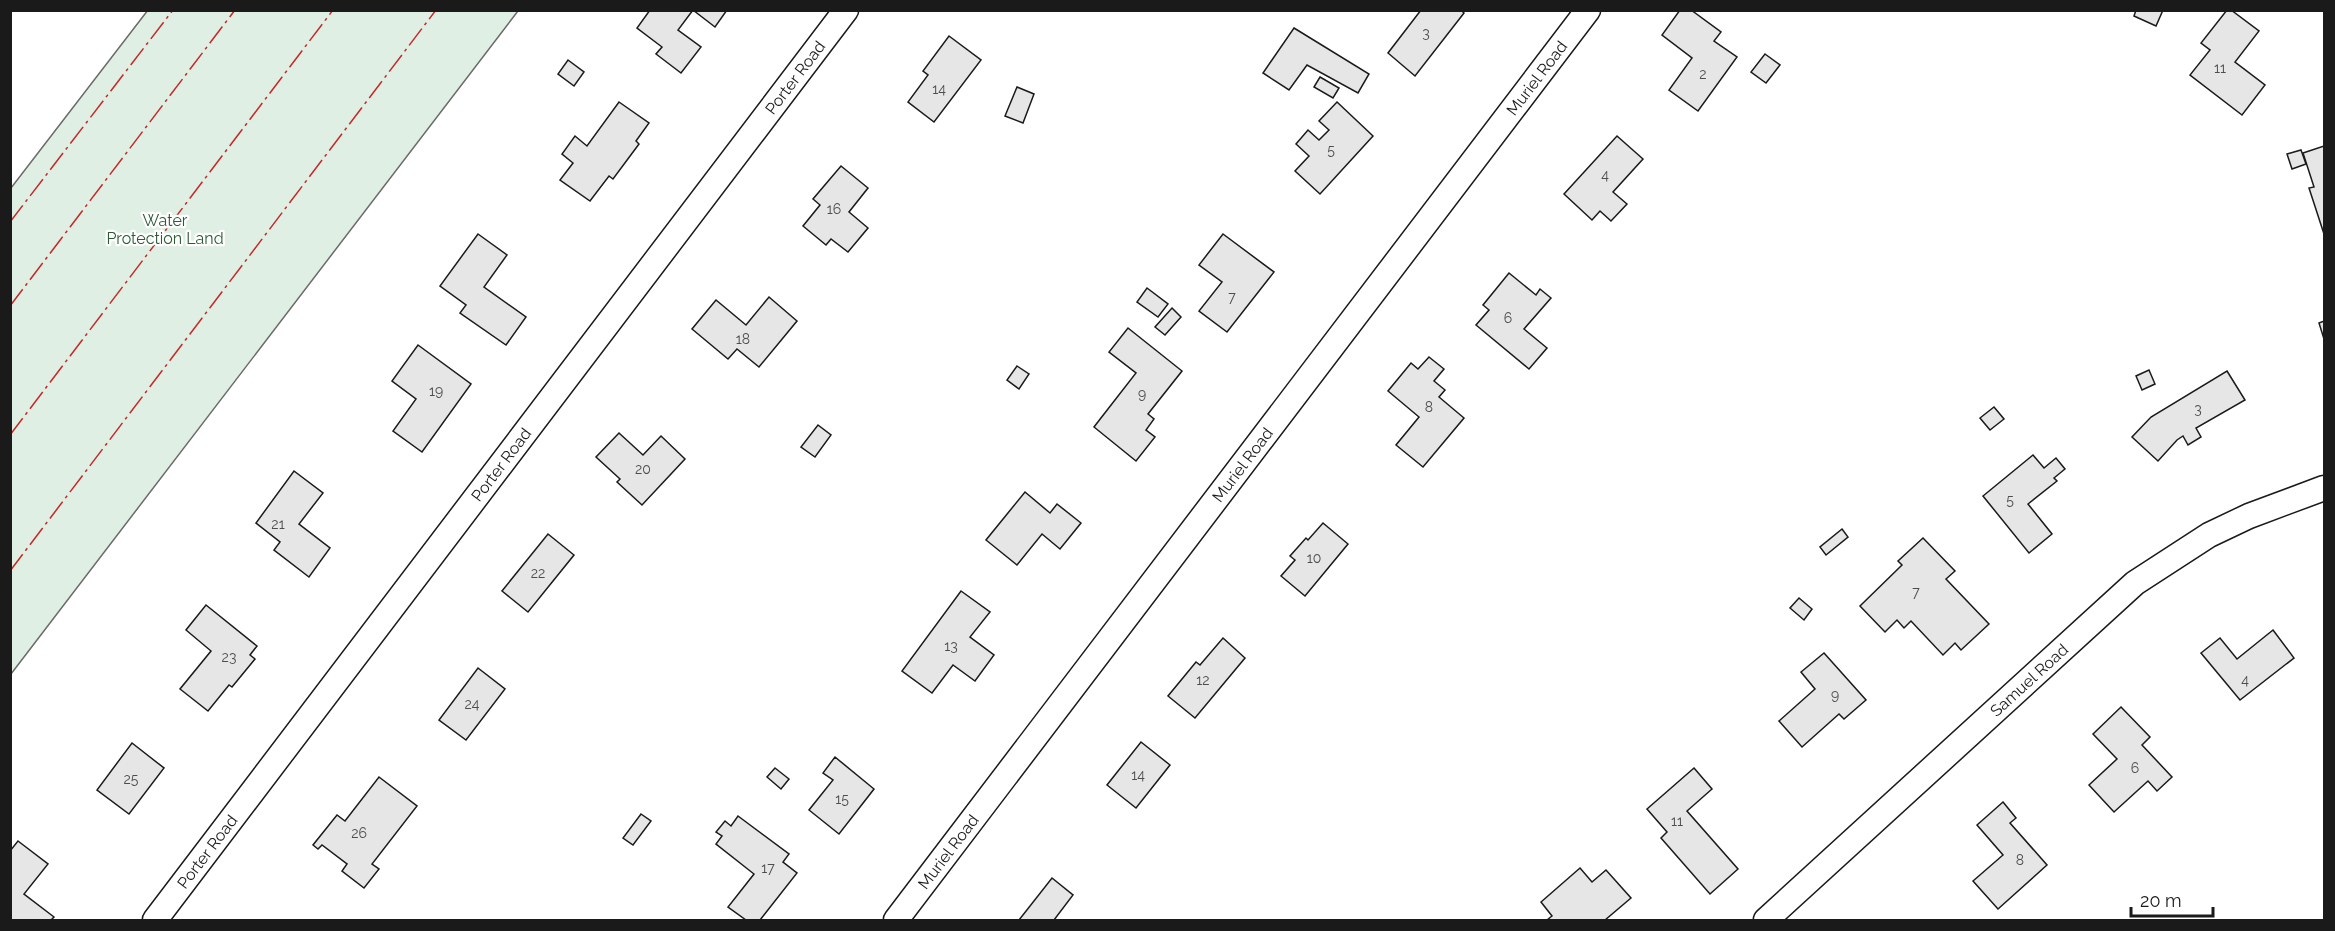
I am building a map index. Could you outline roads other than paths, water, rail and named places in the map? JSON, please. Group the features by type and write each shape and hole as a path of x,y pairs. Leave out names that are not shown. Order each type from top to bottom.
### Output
{"street":[{"name":"Porter Road","path":"155,921 846,10"},
{"name":"Muriel Road","path":"896,921 1588,10"},
{"name":"Samuel Road","path":"1766,921 2135,583 2209,535 2249,516 2325,488"}],"park label":[{"name":"Water Protection Land","path":"165,229"}]}
